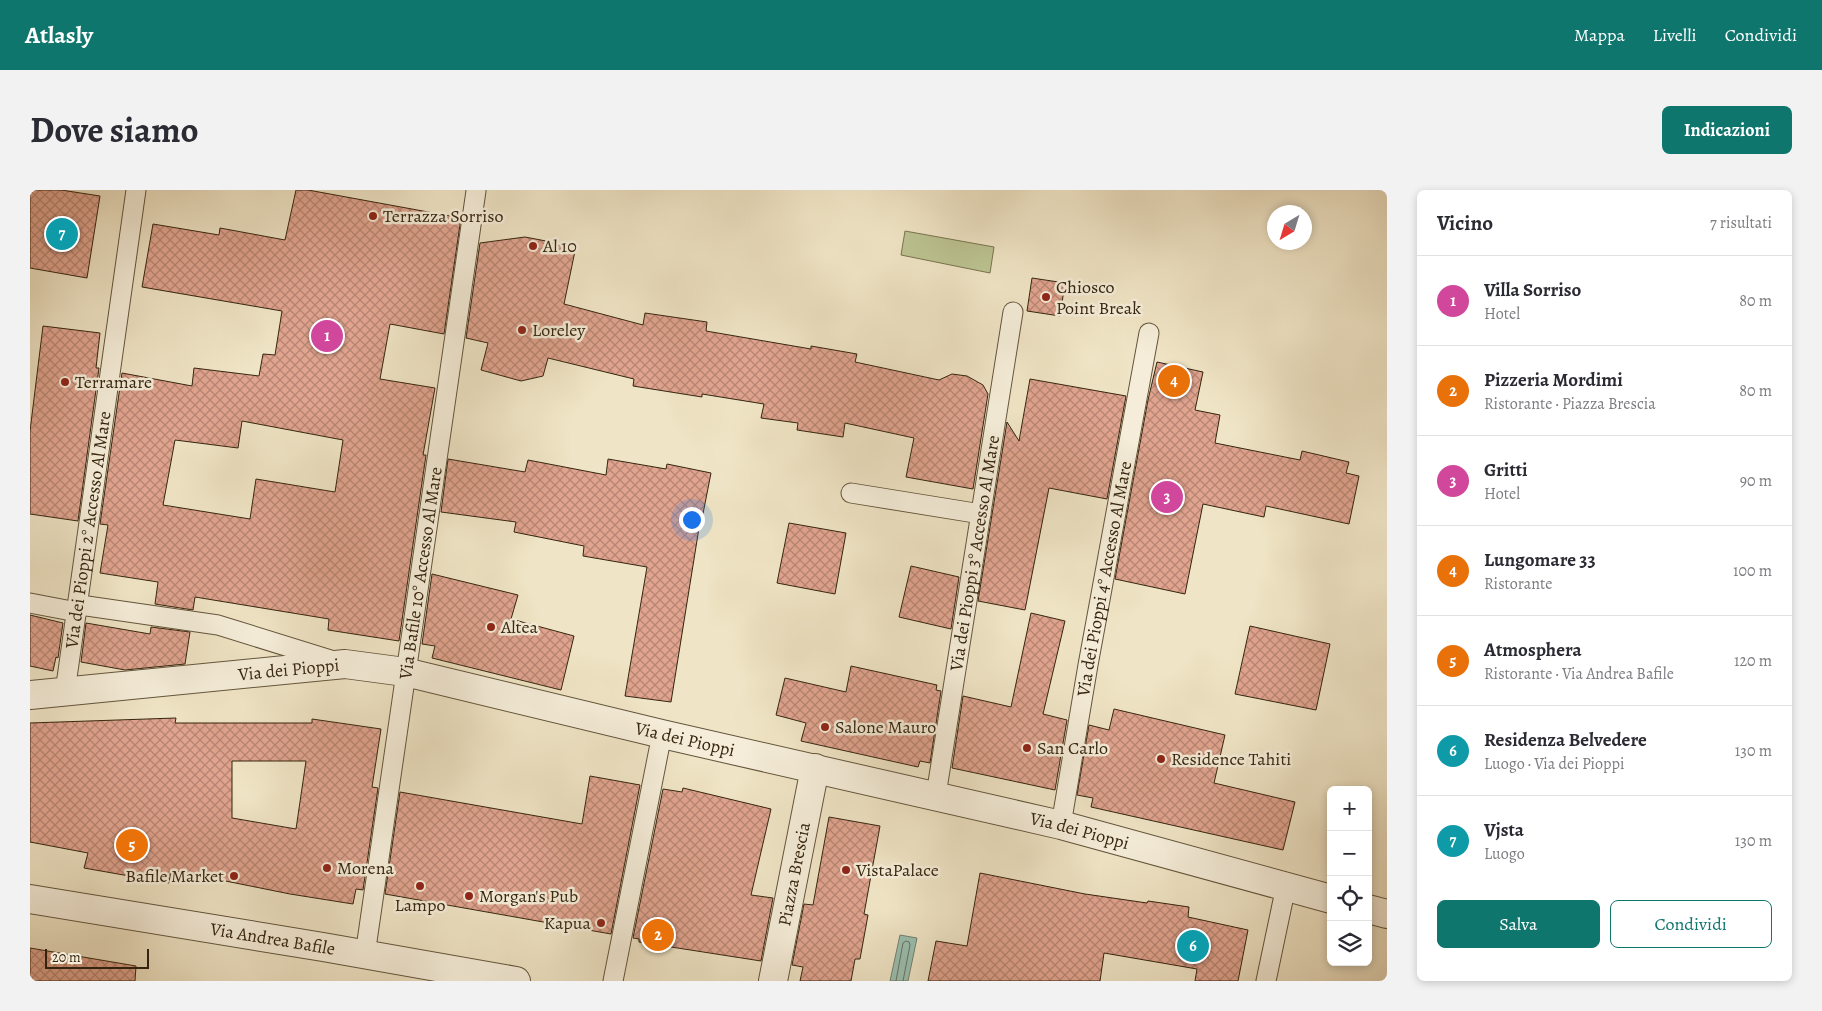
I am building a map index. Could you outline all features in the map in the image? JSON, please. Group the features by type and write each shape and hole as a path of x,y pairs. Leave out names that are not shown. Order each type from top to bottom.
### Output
{"street":[{"name":"Via dei Pioppi","path":"30,695 345,664 405,672 662,734 1062,825 1327,898"},
{"name":"Piazza Brescia","path":"773,981 815,768"},
{"name":"Via Andrea Bafile","path":"30,899 516,981"},
{"path":"1372,910 1387,914"}],"lane":[{"name":"Via dei Pioppi 2° Accesso Al Mare","path":"65,692 82,609 136,190"},
{"name":"Via Bafile 10° Accesso Al Mare","path":"365,955 476,191"},
{"name":"Via dei Pioppi 3° Accesso Al Mare","path":"936,795 1013,312"},
{"name":"Via dei Pioppi 4° Accesso Al Mare","path":"1062,825 1088,665 1149,333"},
{"path":"851,493 981,514"},
{"path":"30,603 218,625 345,664"},
{"path":"613,981 662,734"},
{"path":"1266,981 1286,886"}],"shaded area":[{"path":"905,231 994,247 990,273 901,255"}],"water":[{"path":"900,935 917,938 908,981 890,981"}],"building":[{"path":"30,190 61,190 100,196 87,278 30,268"},
{"path":"296,190 308,190 461,218 444,334 390,324 380,379 435,388 423,455 426,455 399,641 328,630 329,619 195,597 193,610 155,604 158,582 100,573 108,525 100,524 122,373 192,386 194,368 259,376 263,354 275,355 282,311 142,287 153,224 219,235 220,228 285,240","holes":["242,421 343,440 335,492 256,479 250,519 163,505 175,440 238,448"]},
{"path":"525,237 546,241 575,251 564,304 643,325 645,313 707,322 706,331 811,349 811,346 857,354 855,362 939,380 952,374 967,376 983,385 988,394 973,489 906,477 914,438 845,423 843,437 797,430 798,423 761,418 764,404 702,394 702,397 633,386 634,379 548,358 543,376 521,381 481,370 488,343 466,338 480,243"},
{"name":"Chiosco Point Break","path":"1032,278 1065,283 1060,316 1027,311"},
{"name":"Terramare","path":"43,326 100,333 96,368 99,368 78,521 30,514 30,431"},
{"path":"1157,362 1203,372 1195,410 1220,415 1215,443 1300,460 1302,451 1349,462 1346,473 1359,476 1349,524 1266,506 1264,517 1203,504 1185,594 1115,579 1148,400"},
{"path":"1030,379 1126,396 1107,499 1049,488 1025,610 978,601 1007,422 1019,441"},
{"path":"448,459 525,472 528,460 606,475 608,459 666,469 667,464 711,473 699,528 671,702 625,696 647,567 583,556 584,546 514,532 516,522 441,512"},
{"path":"789,523 846,533 835,594 777,583"},
{"path":"911,566 959,577 951,629 899,617"},
{"name":"Altea","path":"432,574 518,595 511,619 574,636 561,690 432,658 435,646 422,644"},
{"path":"1031,613 1065,621 1043,714 1067,720 1055,790 952,768 963,696 1011,707"},
{"path":"30,615 63,623 58,658 56,657 53,671 30,666"},
{"path":"86,623 150,634 151,627 190,632 185,664 125,670 81,662"},
{"path":"1250,626 1330,644 1316,710 1235,694"},
{"path":"851,666 937,685 936,690 941,691 930,763 920,761 918,767 801,741 806,723 776,715 785,678 846,692"},
{"name":"Residence Tahiti","path":"1114,709 1225,735 1214,783 1295,802 1283,850 1091,807 1093,798 1077,795 1089,725 1109,730"},
{"path":"176,718 175,723 312,723 312,719 381,729 372,787 378,788 363,890 356,889 353,904 290,894 171,870 169,883 84,868 88,853 30,842 30,723","holes":["232,761 306,761 296,829 232,818"]},
{"path":"590,776 640,785 611,934 385,894 400,792 582,824"},
{"path":"683,788 771,809 751,895 773,898 761,961 639,942 639,939 633,938 663,789 682,792"},
{"name":"VistaPalace","path":"829,817 880,826 864,914 868,915 860,959 855,959 851,981 800,981 803,967 792,965 804,904 813,905"},
{"path":"980,873 1085,894 1189,907 1188,917 1248,930 1238,981 1195,981 1197,969 1104,953 1100,981 928,981 936,941 967,946"},
{"path":"30,948 136,966 135,981 30,981"}],"place":[{"name":"Terrazza Sorriso","path":"373,216"},
{"name":"Vjsta","path":"62,234"},
{"name":"Al 10","path":"533,246"},
{"name":"Chiosco Point Break","path":"1046,297"},
{"name":"Loreley","path":"522,330"},
{"name":"Villa Sorriso","path":"327,336"},
{"name":"Lungomare 33","path":"1174,381"},
{"name":"Terramare","path":"65,382"},
{"name":"Gritti","path":"1167,497"},
{"name":"Altea","path":"491,627"},
{"name":"Salone Mauro","path":"825,727"},
{"name":"San Carlo","path":"1027,748"},
{"name":"Residence Tahiti","path":"1161,759"},
{"name":"Atmosphera","path":"132,845"},
{"name":"Morena","path":"327,868"},
{"name":"VistaPalace","path":"846,870"},
{"name":"Bafile Market","path":"234,876"},
{"name":"Lampo","path":"420,886"},
{"name":"Morgan's Pub","path":"469,896"},
{"name":"Kapua","path":"601,923"},
{"name":"Pizzeria Mordimi","path":"658,935"},
{"name":"Residenza Belvedere","path":"1193,946"}]}
